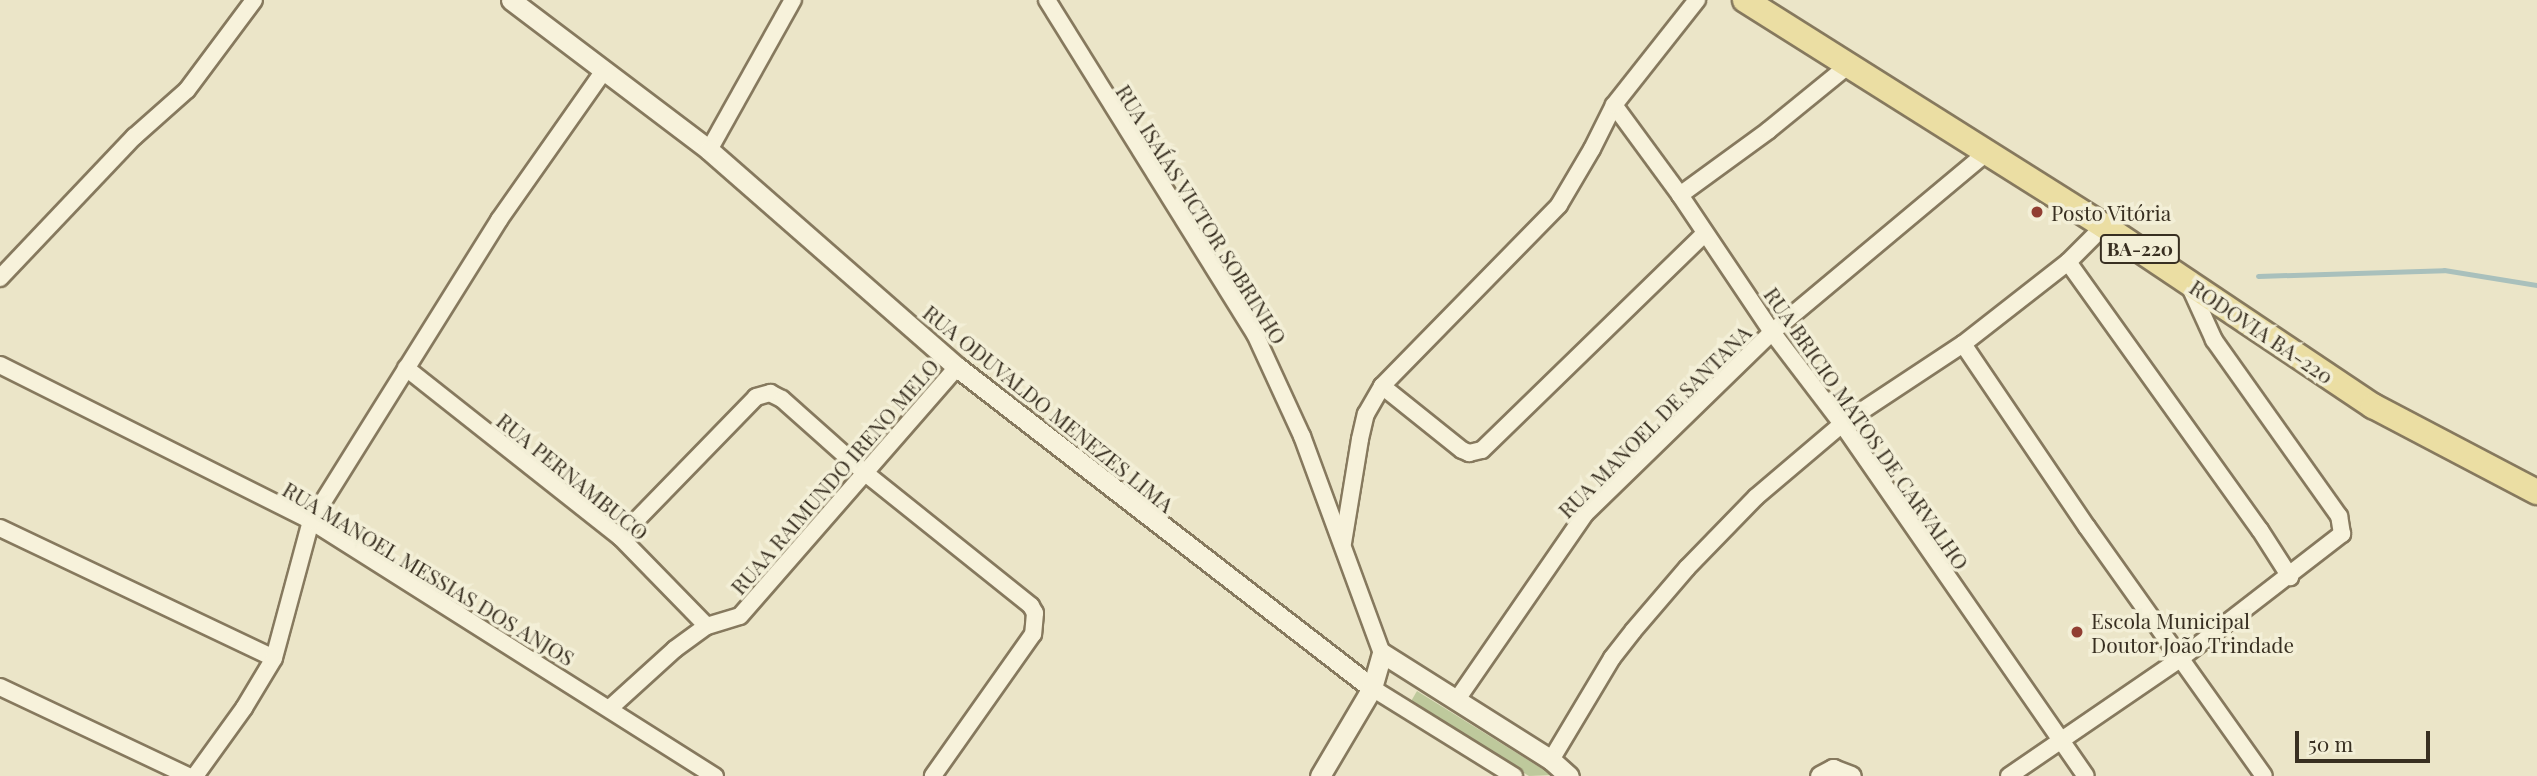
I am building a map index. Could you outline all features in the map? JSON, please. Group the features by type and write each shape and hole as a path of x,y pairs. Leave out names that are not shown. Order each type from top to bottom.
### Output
{"main road":[{"name":"RODOVIA BA-220","path":"1745,0 2104,226 2373,406 2537,492"}],"street":[{"path":"0,278 134,137 187,90 254,0"},
{"name":"RUA ODUVALDO MENEZES LIMA","path":"511,0 709,150 957,367 1372,688"},
{"path":"709,150 793,0"},
{"name":"RUA ISAÍAS VICTOR SOBRINHO","path":"1047,0 1255,334 1302,436 1382,653"},
{"path":"1342,546 1363,426 1366,414 1382,386 1559,205 1614,105 1697,0"},
{"path":"1680,195 1769,130 1850,64"},
{"path":"195,776 244,708 274,658 311,522 499,220 603,72"},
{"name":"RUA BRICIO MATOS DE CARVALHO","path":"1614,105 1680,195 1772,332 1842,424 2086,776"},
{"name":"RUA MANOEL DE SANTANA","path":"1456,701 1585,514 1772,332 1986,153"},
{"path":"1552,760 1612,658 1687,568 1756,497 1842,424 1963,344 2068,262 2104,226"},
{"path":"1382,386 1462,450 1469,453 1482,450 1705,233"},
{"path":"2068,262 2260,530 2290,577"},
{"path":"2008,776 2180,659 2290,577 2342,534 2339,516 2214,340 2187,280"},
{"path":"1963,344 2264,776"},
{"name":"RUA MANOEL MESSIAS DOS ANJOS","path":"0,365 311,522 715,776"},
{"name":"RUAA RAIMUNDO IRENO MELO","path":"610,708 675,649 707,626 740,616 957,367"},
{"name":"RUA PERNAMBUCO","path":"405,368 620,537 707,626"},
{"path":"620,537 763,393 782,399 864,472 1031,606 1036,619 1032,634 933,776"},
{"path":"0,528 274,658"},
{"path":"1320,776 1372,688 1382,653 1552,760 1569,776"},
{"path":"0,687 188,776"},
{"path":"1372,688 1514,776"},
{"path":"1820,776 1833,769 1851,776"}],"green space":[{"path":"1417,691 1552,775 1529,776 1410,703"}],"waterway":[{"path":"2258,276 2444,270 2537,285"}],"place":[{"name":"Posto Vitória","path":"2037,212"},
{"name":"Escola Municipal Doutor João Trindade","path":"2077,632"}]}
